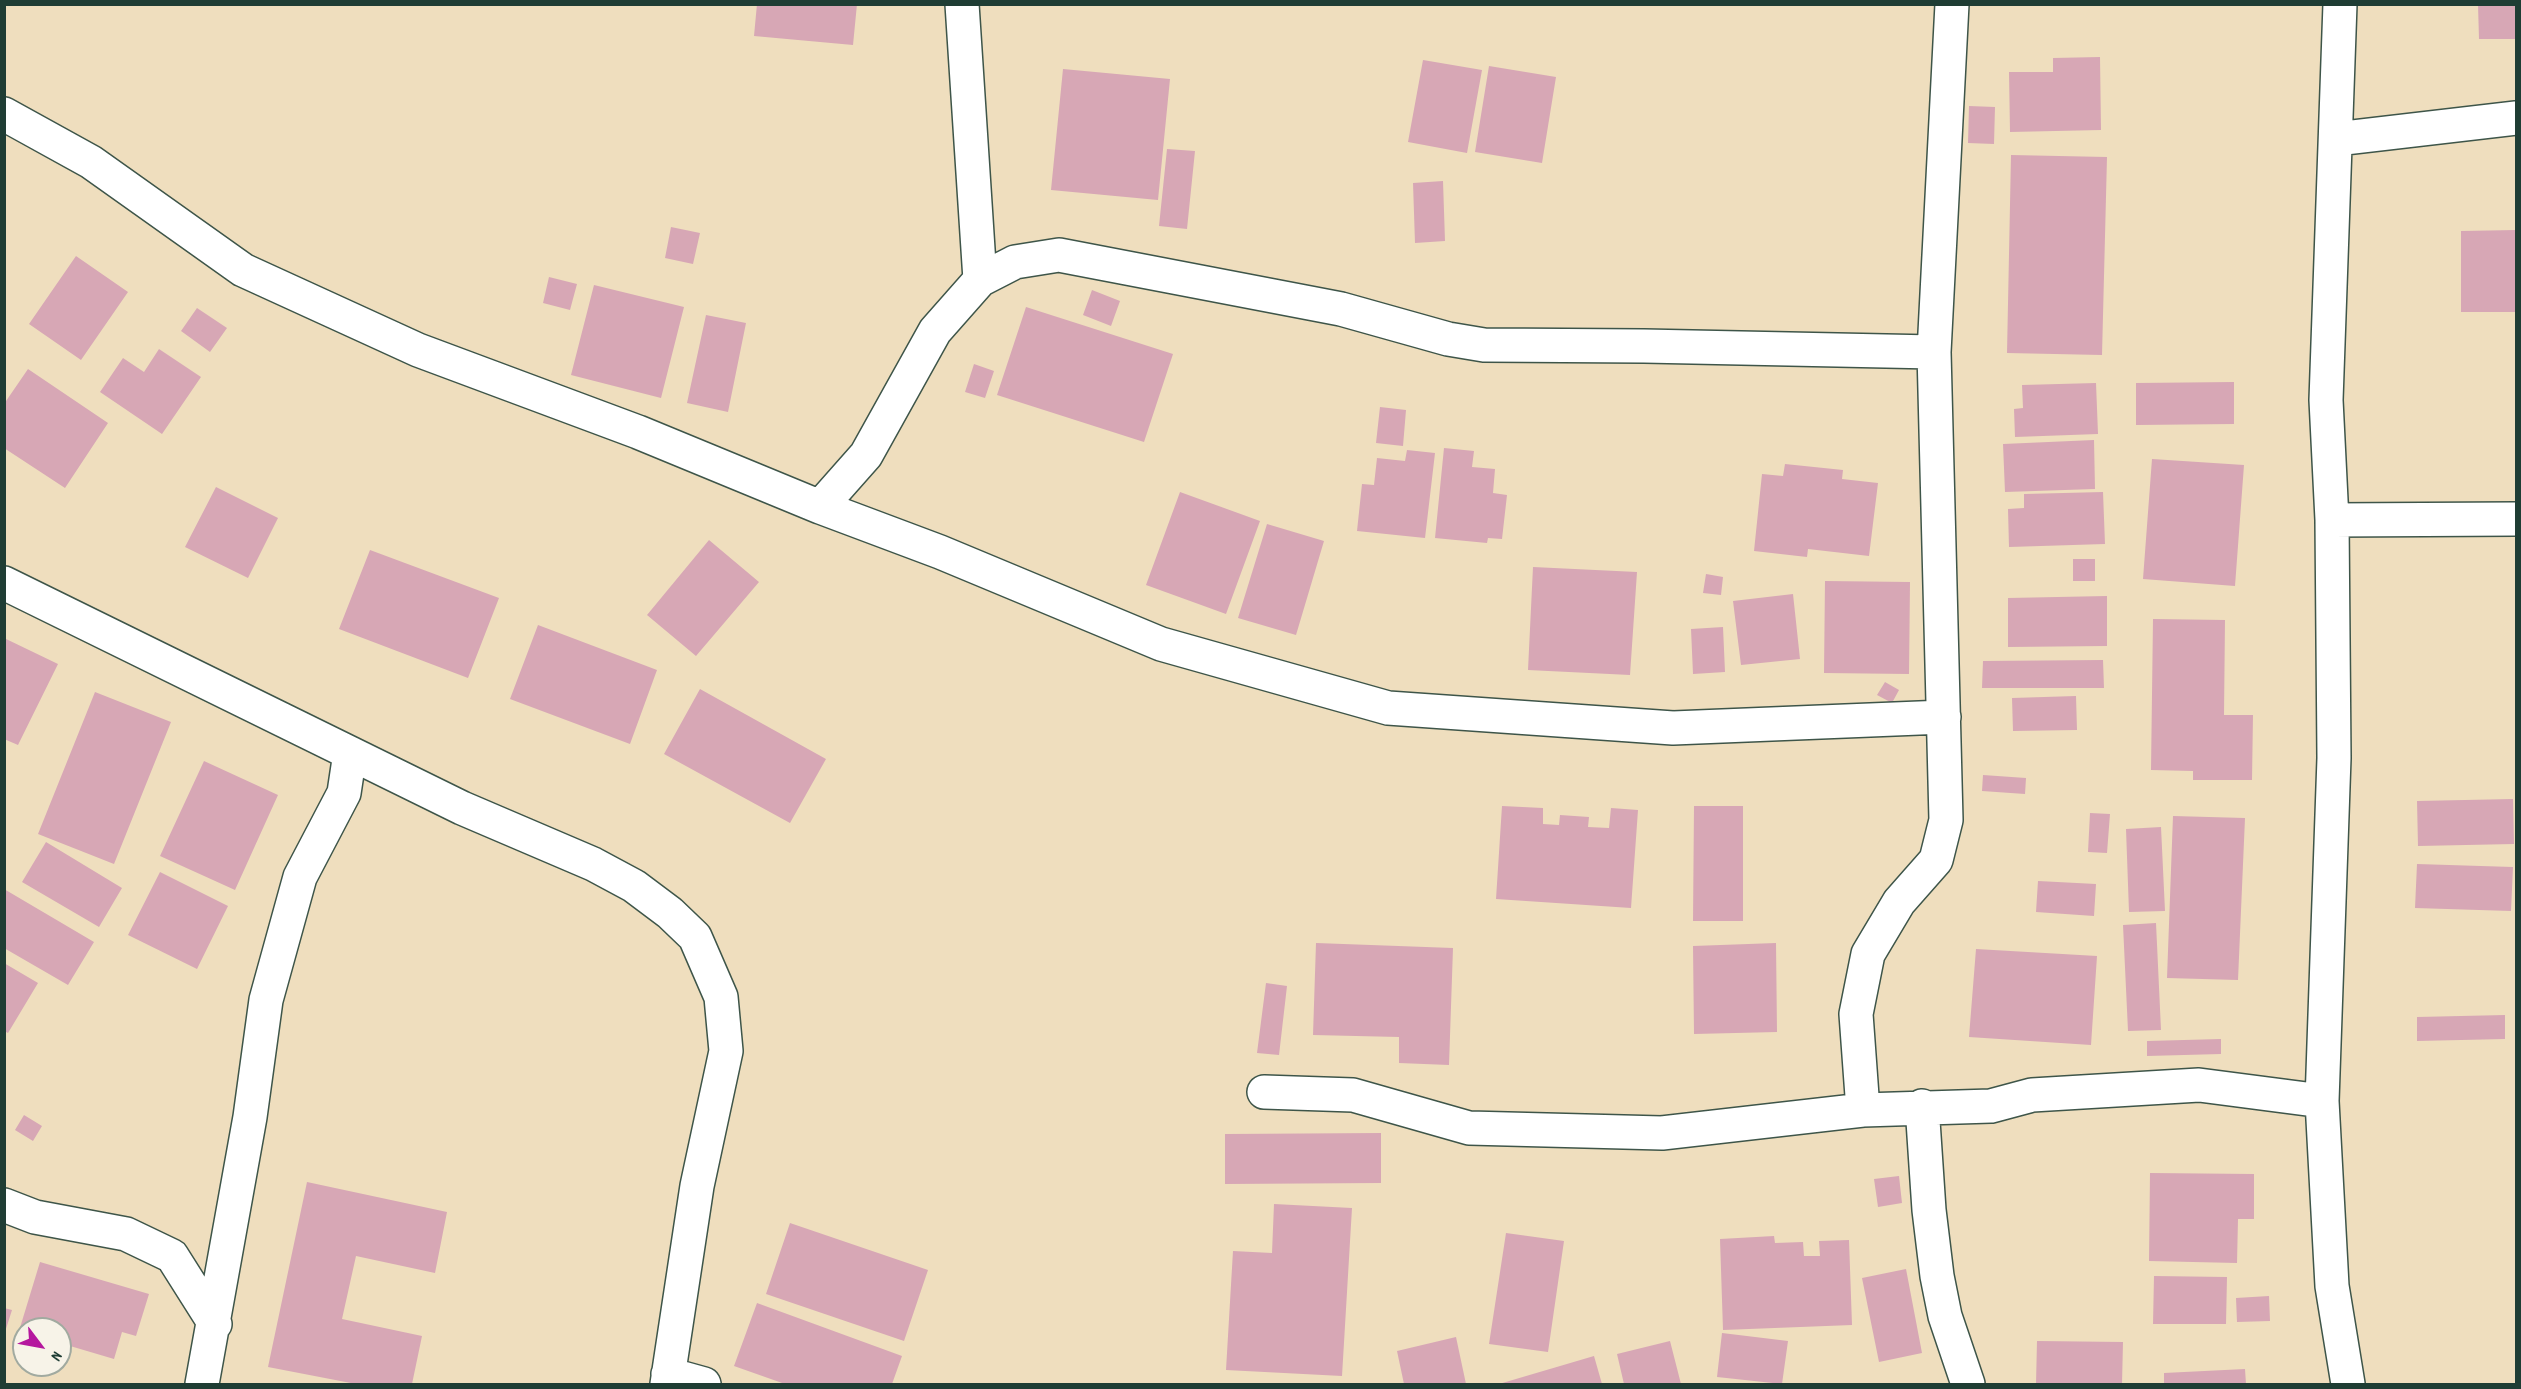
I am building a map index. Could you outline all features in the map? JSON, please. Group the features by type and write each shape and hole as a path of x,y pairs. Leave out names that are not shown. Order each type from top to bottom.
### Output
{"street":[{"path":"962,4 980,280"},
{"path":"1863,1110 1856,1014 1868,954 1899,902 1936,860 1946,820 1934,352 1952,4"},
{"path":"2340,4 2326,400 2332,520 2334,758 2322,1101 2332,1286 2348,1384"},
{"path":"4,114 91,162 243,270 418,350 638,432 820,507 940,552 1161,644 1388,708 1673,728 1944,717"},
{"path":"2336,139 2517,118"},
{"path":"820,507 866,455 935,331 980,280 1015,262 1059,255 1341,309 1448,339 1484,345 1934,352"},
{"path":"2332,520 2517,519"},
{"path":"4,583 462,807 593,864 634,886 670,913 695,937 721,997 726,1051 697,1186 667,1379 704,1384"},
{"path":"202,1384 250,1117 266,1000 300,877 344,793 350,753"},
{"path":"1264,1092 1353,1095 1469,1128 1662,1133 1863,1110 1922,1106 1991,1106 2032,1095 2199,1085 2322,1101"},
{"path":"1922,1106 1929,1210 1938,1276 1945,1316 1968,1384"},
{"path":"4,1205 35,1217 126,1233 172,1256 214,1324"}],"building":[{"path":"757,4 857,4 853,45 754,36"},
{"path":"2478,4 2516,4 2516,39 2479,39"},
{"path":"2100,57 2101,130 2010,132 2009,72 2053,72 2053,58"},
{"path":"1423,60 1482,70 1467,153 1408,142"},
{"path":"1489,66 1556,77 1542,163 1475,152"},
{"path":"1063,69 1170,79 1158,200 1051,190"},
{"path":"1969,106 1995,107 1994,144 1968,143"},
{"path":"1167,149 1195,151 1187,229 1159,226"},
{"path":"2011,155 2107,157 2102,355 2007,353"},
{"path":"1443,181 1445,241 1415,243 1413,183"},
{"path":"671,227 700,233 693,264 665,258"},
{"path":"2516,230 2516,312 2461,312 2461,231"},
{"path":"76,256 128,292 81,360 29,324"},
{"path":"549,277 577,284 570,310 543,303"},
{"path":"594,285 684,307 661,398 571,375"},
{"path":"1092,290 1120,301 1111,326 1083,315"},
{"path":"1026,307 1173,354 1144,442 997,395"},
{"path":"197,308 227,328 210,352 181,331"},
{"path":"706,315 746,323 728,412 687,403"},
{"path":"159,349 201,377 162,434 100,392 123,358 144,372"},
{"path":"974,364 994,371 985,398 965,392"},
{"path":"28,369 108,423 65,488 4,448 4,404"},
{"path":"2234,382 2234,424 2136,425 2136,383"},
{"path":"2096,383 2098,434 2015,437 2014,409 2023,408 2022,385"},
{"path":"1380,407 1406,410 1403,446 1376,443"},
{"path":"2094,440 2095,489 2005,492 2003,444"},
{"path":"1444,448 1474,451 1472,467 1495,469 1493,493 1507,495 1502,539 1488,538 1487,543 1435,538"},
{"path":"1407,450 1435,453 1425,538 1357,531 1362,484 1374,485 1377,458 1405,461"},
{"path":"2152,459 2244,465 2235,586 2143,579"},
{"path":"1785,464 1843,470 1842,479 1878,483 1869,556 1808,549 1807,557 1754,551 1762,474 1783,476"},
{"path":"216,487 278,518 248,578 185,547"},
{"path":"1180,492 1260,521 1226,614 1146,585"},
{"path":"2103,492 2105,544 2009,547 2008,509 2024,508 2024,494"},
{"path":"1267,524 1324,541 1296,635 1238,618"},
{"path":"709,540 759,582 696,656 647,615"},
{"path":"370,550 499,598 468,678 339,629"},
{"path":"2073,559 2095,559 2095,581 2073,581"},
{"path":"1533,567 1637,572 1630,675 1528,670"},
{"path":"1706,574 1723,577 1721,595 1703,593"},
{"path":"1825,581 1910,582 1909,674 1824,673"},
{"path":"1793,594 1800,659 1741,665 1733,601"},
{"path":"2107,596 2107,646 2008,647 2008,598"},
{"path":"2153,619 2225,620 2224,715 2253,715 2252,780 2193,780 2193,771 2151,770"},
{"path":"538,625 657,670 630,744 510,699"},
{"path":"1723,627 1725,672 1693,674 1691,629"},
{"path":"4,638 58,664 18,745 4,739"},
{"path":"2103,660 2104,688 1982,688 1983,661"},
{"path":"1885,682 1899,690 1892,703 1877,695"},
{"path":"700,689 826,759 790,823 664,754"},
{"path":"95,692 171,722 114,864 38,834"},
{"path":"2076,696 2077,730 2013,731 2012,698"},
{"path":"204,761 278,795 235,890 160,856"},
{"path":"1983,775 2026,778 2025,794 1982,791"},
{"path":"2513,799 2514,844 2418,846 2417,801"},
{"path":"1502,806 1543,808 1543,824 1559,825 1560,815 1589,817 1588,827 1609,828 1611,808 1638,810 1631,908 1496,899"},
{"path":"1694,806 1743,806 1743,921 1693,921"},
{"path":"2090,813 2110,814 2107,853 2088,852"},
{"path":"2173,816 2245,818 2238,980 2167,978"},
{"path":"2161,827 2165,911 2129,912 2126,829"},
{"path":"46,842 122,888 99,927 22,882"},
{"path":"2417,864 2513,867 2511,911 2415,908"},
{"path":"160,872 228,906 197,969 128,935"},
{"path":"2038,881 2096,884 2094,916 2036,912"},
{"path":"4,889 94,942 68,985 4,948"},
{"path":"2156,923 2161,1030 2128,1031 2123,925"},
{"path":"1316,943 1453,948 1449,1065 1399,1063 1399,1037 1313,1035"},
{"path":"1776,943 1777,1032 1694,1034 1693,946"},
{"path":"1976,949 2097,956 2091,1045 1969,1037"},
{"path":"4,963 38,983 8,1033 4,1031"},
{"path":"1266,983 1287,986 1279,1055 1257,1053"},
{"path":"2505,1015 2505,1039 2417,1041 2417,1017"},
{"path":"2221,1039 2221,1054 2147,1056 2147,1041"},
{"path":"24,1115 42,1126 33,1141 15,1130"},
{"path":"1381,1133 1381,1183 1225,1184 1225,1134"},
{"path":"2150,1173 2254,1174 2254,1219 2238,1219 2237,1263 2149,1261"},
{"path":"1899,1176 1902,1203 1878,1207 1874,1179"},
{"path":"307,1182 447,1212 435,1273 356,1256 342,1319 422,1336 412,1384 356,1384 268,1367"},
{"path":"1274,1204 1352,1208 1342,1376 1226,1370 1233,1251 1272,1253"},
{"path":"790,1223 928,1270 904,1341 766,1294"},
{"path":"1506,1233 1564,1241 1548,1352 1489,1344"},
{"path":"1774,1236 1775,1243 1803,1242 1804,1256 1820,1256 1819,1241 1849,1240 1852,1325 1723,1330 1720,1239"},
{"path":"40,1262 149,1294 136,1336 122,1332 114,1359 72,1347 72,1317 23,1317"},
{"path":"1906,1269 1922,1353 1879,1362 1862,1278"},
{"path":"2154,1276 2227,1277 2226,1324 2153,1324"},
{"path":"2269,1296 2270,1321 2237,1322 2236,1298"},
{"path":"757,1303 902,1356 892,1384 785,1384 734,1366"},
{"path":"4,1308 12,1310 5,1332 4,1332"},
{"path":"1722,1333 1788,1341 1782,1384 1717,1377"},
{"path":"1456,1337 1466,1384 1404,1384 1397,1351"},
{"path":"1670,1341 1681,1384 1624,1384 1617,1354"},
{"path":"2037,1341 2123,1342 2122,1384 2036,1384"},
{"path":"1594,1356 1602,1384 1499,1384"},
{"path":"2245,1369 2246,1384 2164,1384 2164,1373"}]}
